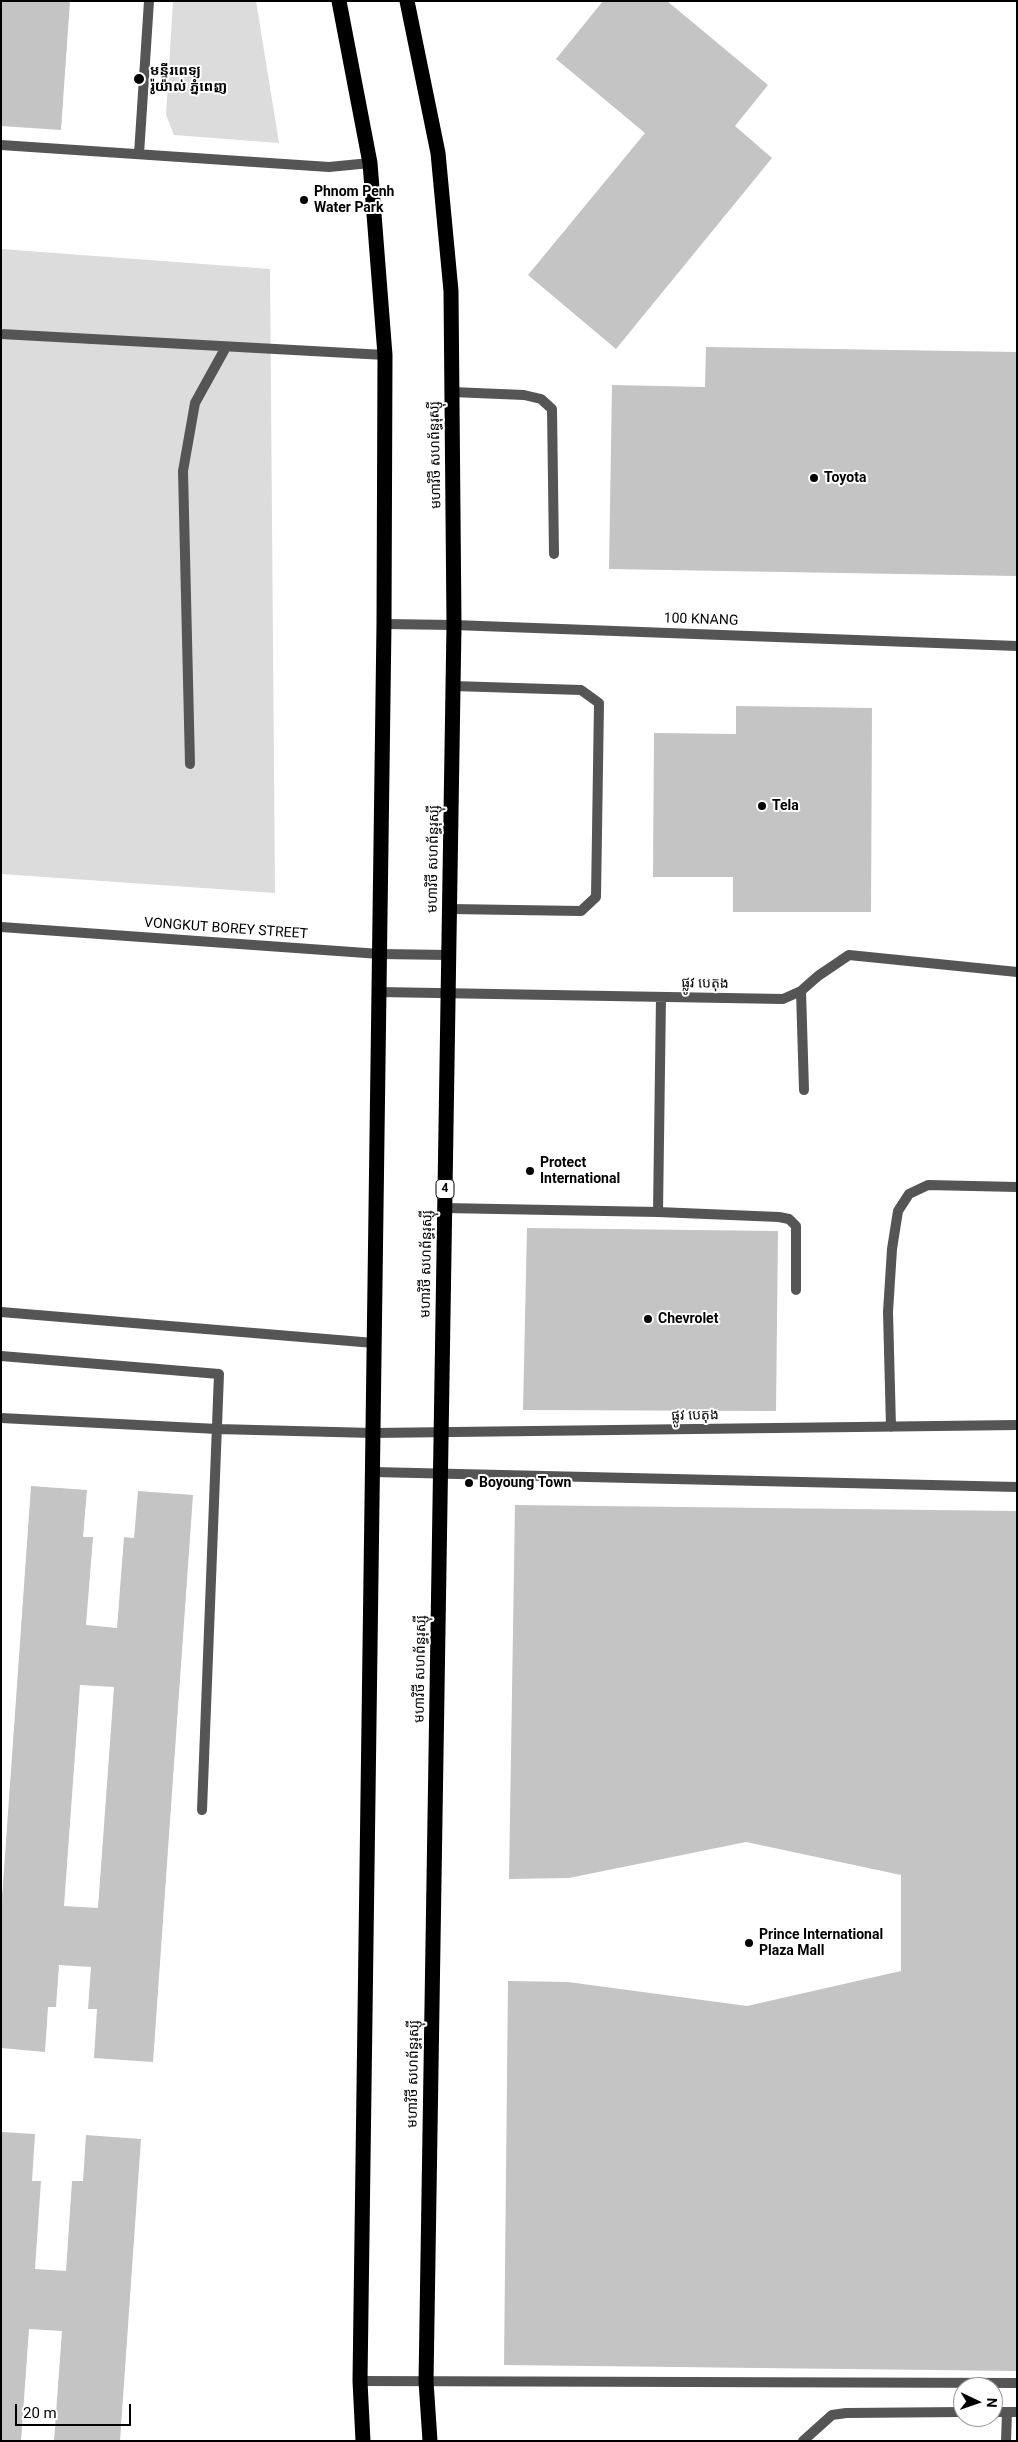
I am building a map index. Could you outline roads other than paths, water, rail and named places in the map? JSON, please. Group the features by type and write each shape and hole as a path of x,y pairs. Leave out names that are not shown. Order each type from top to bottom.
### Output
{"highway":[{"path":"340,1 370,163 385,356 380,954 360,2381 363,2441"},
{"name":"មហាវិថី សហព័ន្ធរុស្ស៊ី","path":"407,1 438,153 451,291 452,392 454,625 426,2381 430,2441"}],"street":[{"path":"139,154 149,1"},
{"path":"1,145 329,167 370,163"},
{"path":"1,334 385,356"},
{"path":"190,764 183,471 195,403 226,346"},
{"path":"452,392 524,395 541,399 552,409 554,554"},
{"name":"100 KNANG","path":"384,624 1017,646"},
{"path":"450,910 581,911 596,897 599,703 580,690 453,686"},
{"name":"VONGKUT BOREY STREET","path":"1,927 380,954 449,955"},
{"name":"ផ្លូវ បេតុង","path":"379,992 783,999 801,991 818,976 849,955 1017,972"},
{"path":"801,991 804,1090"},
{"path":"658,1212 661,997"},
{"path":"891,1426 888,1312 892,1249 898,1211 909,1194 928,1185 1017,1187"},
{"path":"444,1208 658,1212 790,1219 796,1226 796,1290"},
{"path":"1,1312 374,1343"},
{"path":"1,1356 219,1374 202,1810"},
{"name":"ផ្លូវ បេតុង","path":"1,1418 217,1429 373,1433 1017,1425"},
{"path":"372,1472 1017,1487"},
{"path":"360,2381 1017,2383"},
{"path":"803,2441 818,2425 832,2415 846,2413 953,2412"},
{"path":"1006,2441 1012,2412"}],"place":[{"name":"មន្ទីរពេទ្យ រ៉ូយ៉ាល់ ភ្នំពេញ","path":"139,79"},
{"name":"Phnom Penh Water Park","path":"304,200"},
{"name":"Toyota","path":"814,478"},
{"name":"Tela","path":"762,806"},
{"name":"Protect International","path":"530,1171"},
{"name":"Chevrolet","path":"648,1319"},
{"name":"Boyoung Town","path":"469,1483"},
{"name":"Prince International Plaza Mall","path":"749,1943"}]}
